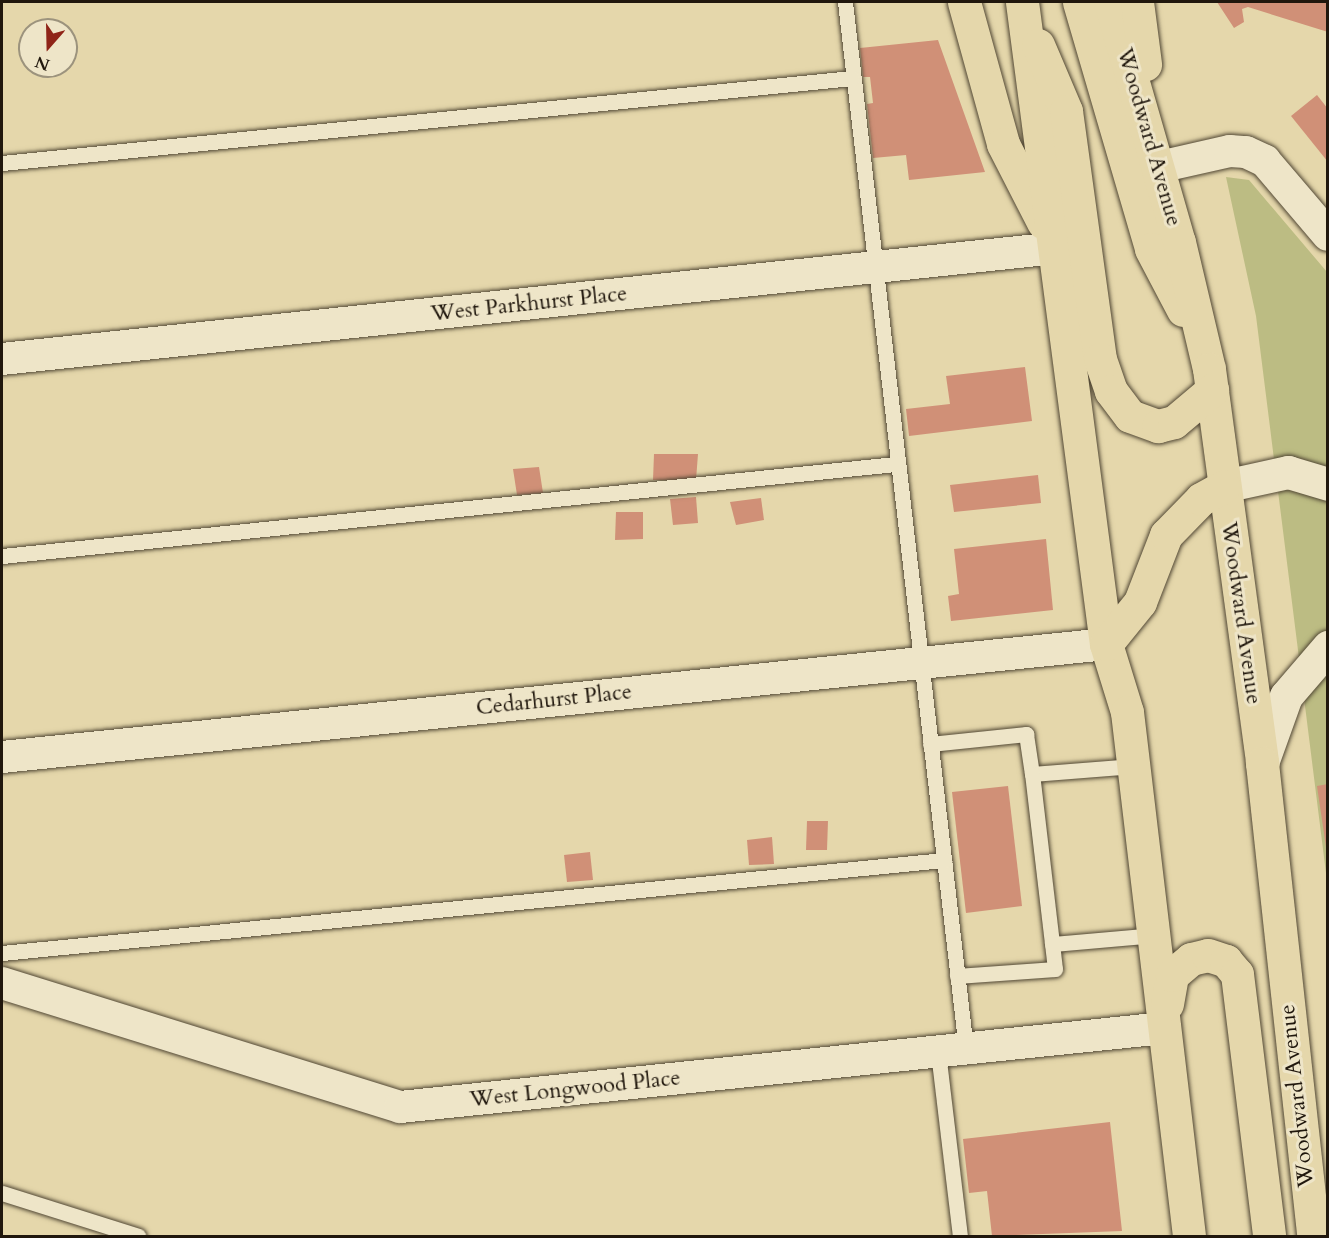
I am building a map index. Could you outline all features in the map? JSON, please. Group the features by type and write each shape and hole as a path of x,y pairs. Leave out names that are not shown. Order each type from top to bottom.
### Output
{"main road":[{"path":"964,2 1003,144 1056,248"},
{"path":"1079,2 1151,249 1205,351"},
{"name":"Woodward Avenue","path":"1110,2 1159,167 1205,351 1212,390 1262,763 1313,1236"},
{"path":"1137,2 1159,167"},
{"path":"1022,6 1056,248 1106,644 1127,712 1189,1236"},
{"path":"1022,6 1066,111 1100,359 1112,391 1130,416 1158,426 1174,422 1212,390"},
{"path":"1106,644 1140,602 1166,535 1201,499 1224,486"},
{"path":"1165,1028 1168,990 1178,966 1208,955 1226,961 1237,974 1242,996 1269,1236"}],"street":[{"path":"1159,167 1230,151 1246,152 1264,161 1328,235"},
{"name":"West Parkhurst Place","path":"2,359 1056,248"},
{"path":"1224,486 1288,472 1328,484"},
{"name":"Cedarhurst Place","path":"2,757 1106,644"},
{"path":"1262,763 1286,696 1328,647"},
{"name":"West Longwood Place","path":"2,983 399,1107 1165,1028"}],"lane":[{"path":"845,2 872,268 957,976 952,1051 960,1236"},
{"path":"2,163 852,78"},
{"path":"2,556 896,464"},
{"path":"930,744 1026,734 1055,969 957,976"},
{"path":"1032,774 1134,766"},
{"path":"2,953 944,860"},
{"path":"1052,944 1154,935"},
{"path":"2,1193 138,1236"}],"green space":[{"path":"1226,177 1249,180 1327,272 1327,881 1256,316"}],"building":[{"path":"1217,2 1328,2 1328,32 1248,7 1242,9 1244,22 1234,28"},
{"path":"938,40 985,172 909,180 906,155 873,158 867,104 873,103 870,77 863,77 860,48"},
{"path":"1317,95 1328,109 1328,162 1291,116"},
{"path":"1025,367 1032,421 909,436 906,409 950,404 946,376"},
{"path":"654,454 698,454 696,480 653,480"},
{"path":"539,467 543,493 517,495 513,469"},
{"path":"1038,475 1041,503 954,512 950,485"},
{"path":"696,497 698,523 673,525 670,499"},
{"path":"761,498 764,520 736,525 730,502"},
{"path":"616,512 643,512 643,539 615,540"},
{"path":"1046,539 1053,610 951,621 948,596 959,594 954,549"},
{"path":"1328,784 1328,847 1326,847 1317,786"},
{"path":"1008,786 1022,906 966,913 952,792"},
{"path":"807,821 828,821 827,850 806,850"},
{"path":"772,837 774,864 749,865 747,840"},
{"path":"590,852 593,880 567,882 564,855"},
{"path":"1110,1122 1122,1231 992,1236 987,1191 969,1193 963,1139"}]}
